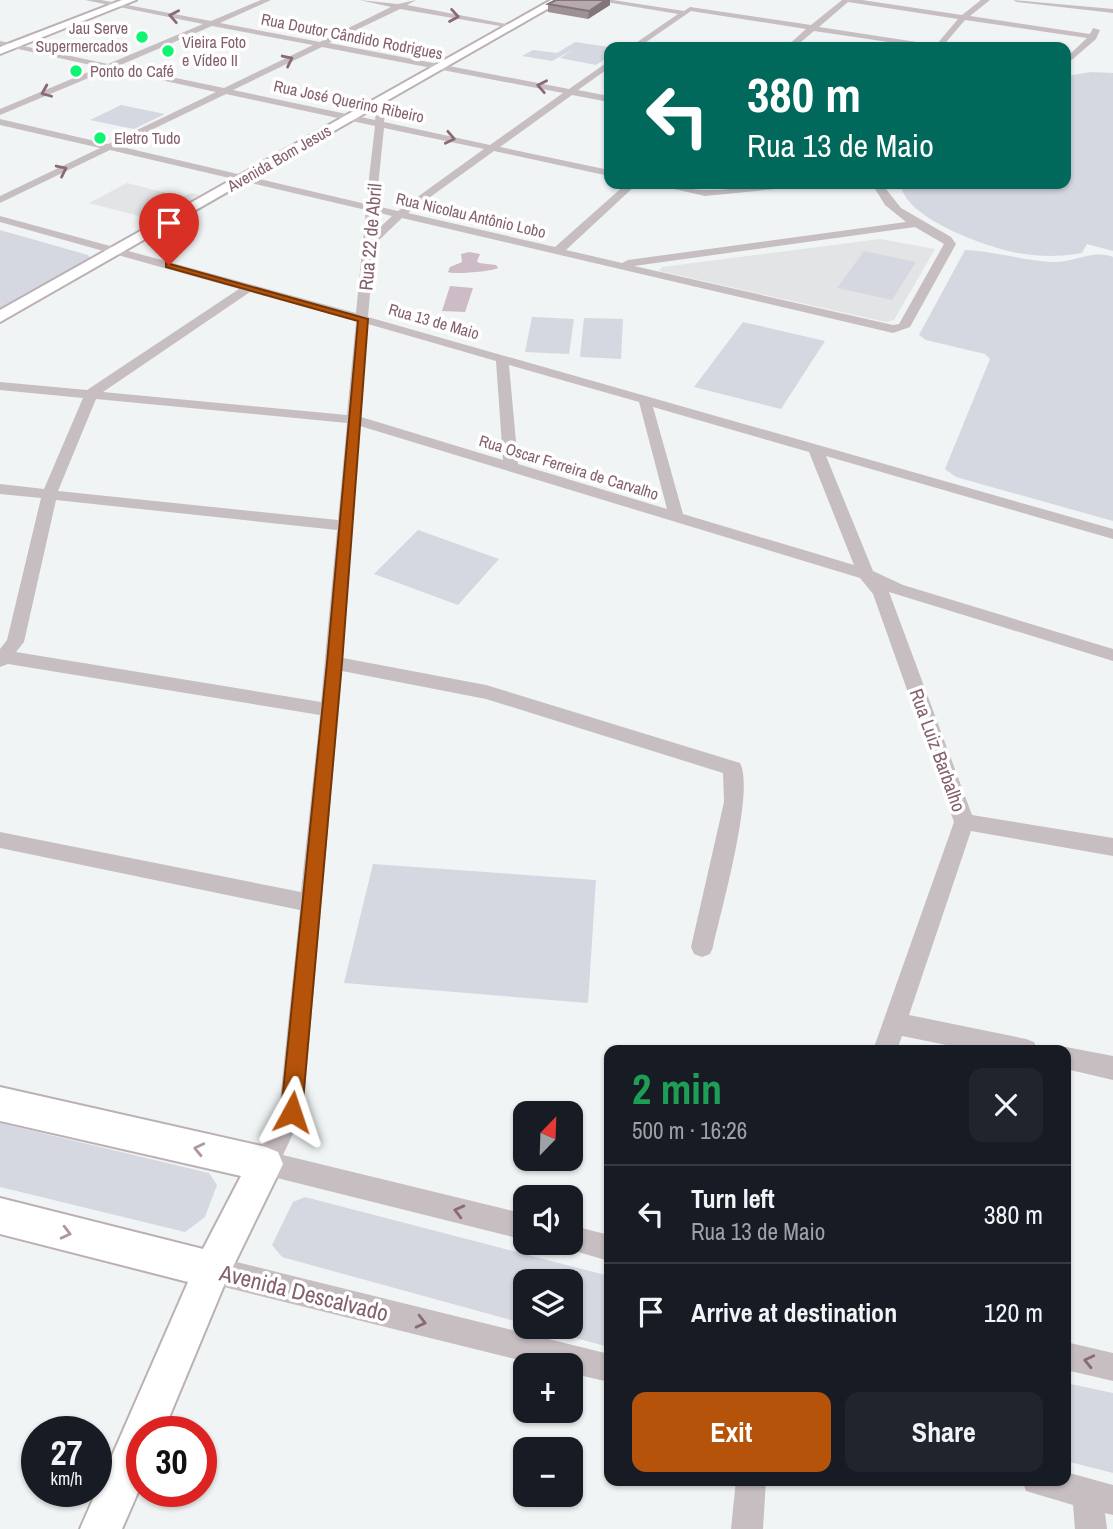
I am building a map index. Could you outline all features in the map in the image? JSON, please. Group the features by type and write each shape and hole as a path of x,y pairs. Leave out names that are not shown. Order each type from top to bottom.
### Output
{"street":[{"name":"Rua Doutor Cândido Rodrigues","path":"89,0 604,98"},
{"path":"0,51 131,0"},
{"path":"0,112 267,0"},
{"path":"363,0 512,26"},
{"path":"0,200 412,0"},
{"name":"Avenida Bom Jesus","path":"0,317 558,0"},
{"path":"598,0 904,42"},
{"path":"642,42 704,0"},
{"path":"796,42 847,0 1093,37"},
{"path":"942,42 964,17 986,0"},
{"path":"1017,0 1109,11"},
{"path":"1071,57 1093,37 1109,11 1108,0"},
{"name":"Rua José Querino Ribeiro","path":"0,43 604,172"},
{"path":"369,243 399,215 604,67"},
{"name":"Rua 22 de Abril","path":"266,1164 292,1112 356,420 371,208 382,99"},
{"name":"Rua Nicolau Antônio Lobo","path":"0,122 893,329 904,327 950,244 947,239 915,224"},
{"path":"558,251 626,189"},
{"path":"684,189 705,193 745,189"},
{"path":"880,189 889,203 915,224"},
{"name":"Rua 13 de Maio","path":"0,219 363,319 1113,534"},
{"path":"616,265 915,224"},
{"path":"1,658 15,642 49,495 92,393 248,288"},
{"path":"502,359 511,467"},
{"name":"Rua Oscar Ferreira de Carvalho","path":"0,386 356,420 866,574 897,589 1113,655"},
{"path":"645,401 677,519"},
{"path":"816,450 866,574"},
{"path":"0,489 346,526"},
{"name":"Rua Luiz Barbalho","path":"866,574 881,592 964,822 887,1045"},
{"path":"1,658 330,710"},
{"path":"334,663 486,692 733,768 734,802 702,947"},
{"path":"964,822 1113,847"},
{"path":"0,840 310,903"},
{"path":"894,1023 1002,1045"},
{"path":"1071,1059 1113,1068"},
{"path":"0,1104 266,1164 513,1224"},
{"path":"149,1416 212,1270 266,1164"},
{"name":"Avenida Descalvado","path":"0,1216 604,1367"},
{"path":"583,1241 604,1247"},
{"path":"1071,1357 1113,1367"},
{"path":"101,1529 126,1470"},
{"path":"747,1529 751,1486"},
{"path":"1059,1486 1100,1497 1091,1529"}],"shaded area":[{"path":"575,42 604,46 604,60 596,65 560,58 574,49 552,61 522,56 533,50 557,53"},
{"path":"1091,72 1113,73 1113,251 1087,244 1082,253 1066,255 1034,255 1005,250 949,229 931,219 905,197 903,189 1071,189 1071,75"},
{"path":"121,105 165,114 134,129 90,120"},
{"path":"127,183 182,197 191,193 200,195 154,220 89,203"},
{"path":"0,230 88,255 90,258 0,309"},
{"path":"880,239 935,249 894,320 886,322 659,271 662,267"},
{"path":"965,250 1053,262 1090,255 1113,257 1113,521 956,477 945,469 990,359 985,354 926,340 919,335"},
{"path":"864,251 916,262 892,300 837,288"},
{"path":"461,254 480,254 477,261 479,263 496,265 498,268 448,272 450,267 462,262"},
{"path":"450,286 473,288 465,312 442,311"},
{"path":"532,317 574,319 569,354 525,352"},
{"path":"584,318 623,319 621,359 580,357"},
{"path":"743,322 825,341 781,409 694,387"},
{"path":"418,530 499,559 458,605 374,574"},
{"path":"373,864 596,880 588,1003 344,983"},
{"path":"0,1123 209,1173 217,1185 205,1217 185,1232 0,1187"},
{"path":"305,1197 513,1251 513,1255 528,1255 582,1269 513,1269 513,1321 282,1257 272,1245 293,1202"},
{"path":"583,1269 604,1275 604,1346 579,1339 583,1339"},
{"path":"1071,1384 1113,1393 1113,1473 1071,1462"}],"building":[{"path":"556,0 606,0 589,11 548,4"}],"place":[{"name":"Jau Serve Supermercados","path":"142,37"},
{"name":"Vieira Foto e Vídeo II","path":"168,51"},
{"name":"Ponto do Café","path":"76,71"},
{"name":"Eletro Tudo","path":"100,138"}],"route":[{"path":"169,265 363,319 292,1112"}]}
